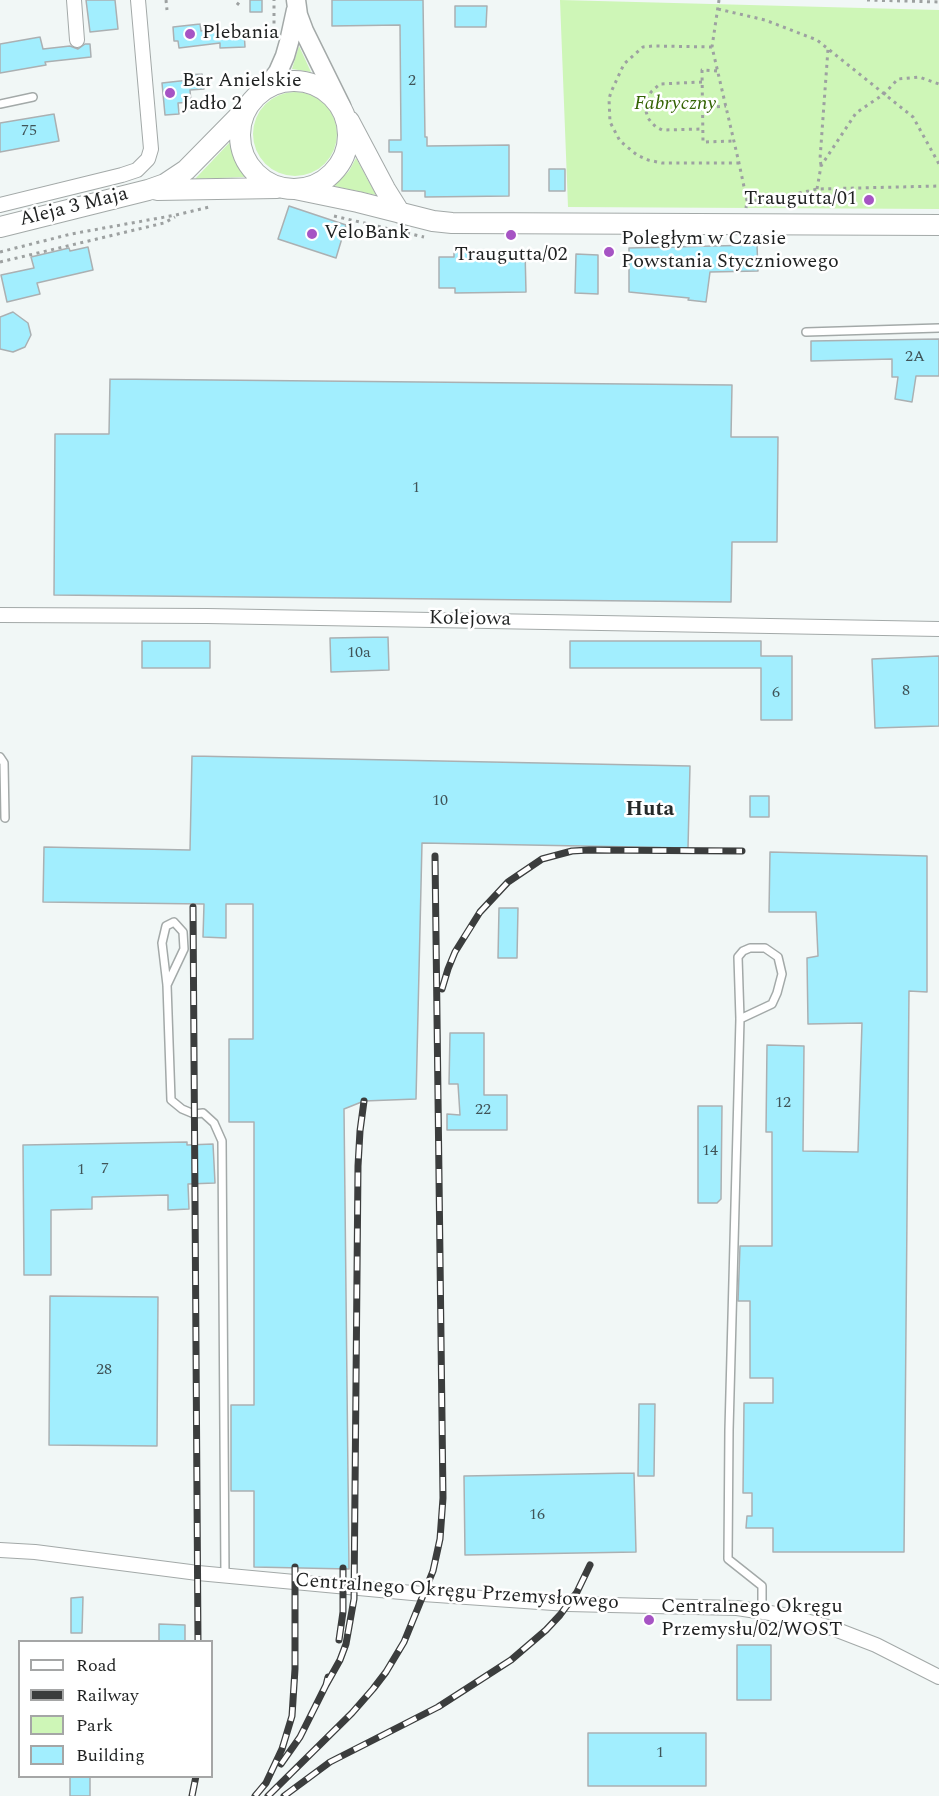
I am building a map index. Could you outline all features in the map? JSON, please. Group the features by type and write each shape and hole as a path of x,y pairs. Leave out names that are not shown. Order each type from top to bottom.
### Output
{"main road":[{"path":"400,213 343,110 330,94 317,85 309,82 285,81 257,95 247,108 240,131 244,155 256,173 264,180 287,188 358,202 400,213 433,221 469,224 939,225"},
{"name":"Aleja 3 Maja","path":"0,227 148,190 170,181 186,170 247,108"},
{"path":"287,188 311,186 326,179 342,161 349,138 343,110"},
{"name":"Aleja 3 Maja","path":"148,190 287,188"}],"street":[{"path":"74,0 77,40"},
{"path":"0,205 130,172 148,159 151,148 138,0"},
{"path":"267,88 278,72 290,42 296,4"},
{"path":"296,4 304,31 343,110"},
{"name":"Kolejowa","path":"0,615 207,616 939,629"},
{"name":"Centralnego Okręgu Przemysłowego","path":"0,1550 225,1576 423,1594 552,1603 737,1608 811,1621 853,1635 939,1677"}],"lane":[{"path":"0,104 33,97"},
{"path":"806,332 939,328"},
{"path":"0,757 4,763 5,818"},
{"path":"167,985 184,949 183,932 174,922 166,926 162,943 167,985 171,1100 182,1109 194,1114 204,1113 214,1123 222,1141 225,1576"},
{"path":"740,1019 772,1004 777,993 782,974 778,957 765,948 750,948 738,957 740,1019 729,1430 728,1559 762,1587 762,1612"}],"path":[{"path":"166,0 167,10"},
{"path":"237,5 241,0"},
{"path":"274,0 274,40"},
{"path":"719,0 712,47 747,201 746,225"},
{"path":"867,0 939,2"},
{"path":"718,9 765,20 811,37 913,117 939,164"},
{"path":"712,47 653,46 643,48 624,64 616,80 609,99 610,122 620,141 648,160 662,163 739,163"},
{"path":"817,189 821,166 828,49"},
{"path":"717,71 702,70 703,142 734,141"},
{"path":"821,166 856,113 884,94 898,79 919,77 939,84"},
{"path":"702,82 660,84 647,99 645,108 648,118 656,128 662,130 702,129"},
{"path":"702,108 726,106"},
{"path":"747,201 774,199 817,189 939,186"},
{"path":"0,252 71,234 213,206"},
{"path":"0,262 164,223 176,215"},
{"path":"331,215 431,239"}],"green space":[{"name":"Fabryczny","path":"560,0 939,10 939,209 568,207"},
{"path":"299,46 311,72 292,69"},
{"path":"295,92 311,95 325,104 334,118 337,134 334,150 325,164 311,173 295,176 279,173 265,164 256,150 253,134 256,118 265,104 279,95"},
{"path":"231,141 234,159 245,177 195,179"},
{"path":"356,158 376,195 334,186 349,171"}],"building":[{"path":"86,0 115,0 118,29 90,32"},
{"path":"250,0 262,0 262,12 250,12"},
{"path":"332,0 423,0 427,146 509,145 509,196 425,197 425,191 402,191 402,152 389,152 389,140 401,140 400,25 332,26"},
{"path":"455,6 487,6 486,27 455,27"},
{"path":"200,24 201,31 206,30 206,32 244,31 245,47 220,48 220,43 179,48 178,41 174,41 173,27"},
{"path":"40,37 43,49 70,46 78,49 85,44 90,44 91,57 45,62 46,65 0,73 0,44"},
{"path":"202,74 204,89 190,90 191,102 178,103 179,114 165,115 162,83 189,80 188,75"},
{"path":"54,114 59,141 0,152 0,123"},
{"path":"549,169 565,169 565,191 549,191"},
{"name":"VeloBank","path":"289,206 346,225 336,258 278,239"},
{"path":"757,245 758,271 710,272 706,302 629,292 629,248"},
{"path":"88,247 93,270 37,283 40,294 7,302 1,275 34,268 31,257 69,248 70,251"},
{"path":"525,250 526,292 455,293 455,288 439,288 439,257 454,257 454,252"},
{"path":"576,254 598,255 598,294 575,293"},
{"path":"13,312 28,323 31,335 25,347 13,352 0,349 0,317"},
{"path":"939,339 939,376 916,376 912,402 895,399 898,377 892,377 892,359 811,361 811,341"},
{"path":"110,379 732,385 731,437 778,437 777,542 732,542 731,602 54,595 55,434 109,434"},
{"path":"388,637 389,670 331,672 330,638"},
{"path":"142,641 210,641 210,668 142,668"},
{"path":"570,641 761,641 761,656 792,656 792,720 761,720 761,668 570,668"},
{"path":"939,656 939,726 875,728 872,659"},
{"path":"192,756 690,766 688,848 422,843 416,1099 364,1101 344,1109 349,1569 254,1567 254,1491 231,1491 231,1405 254,1405 254,1122 229,1122 229,1039 253,1039 253,904 226,904 226,938 203,937 204,904 43,902 44,847 190,850"},
{"path":"750,796 769,796 769,817 750,817"},
{"path":"770,852 927,856 927,992 909,991 904,1552 773,1552 773,1528 746,1528 747,1516 752,1516 752,1493 743,1493 744,1403 773,1403 773,1378 750,1378 750,1301 738,1301 740,1246 772,1246 772,1132 766,1132 767,1045 804,1046 803,1151 858,1152 862,1023 808,1024 807,958 818,956 816,912 769,912"},
{"path":"499,908 518,908 517,958 498,958"},
{"path":"450,1033 484,1033 484,1095 507,1095 507,1130 447,1130 447,1114 460,1115 458,1084 449,1084"},
{"path":"698,1106 722,1106 721,1199 717,1203 698,1203"},
{"path":"187,1142 187,1145 213,1144 215,1183 188,1184 189,1209 168,1210 168,1195 92,1197 92,1209 51,1210 51,1275 24,1275 23,1145"},
{"path":"50,1296 158,1297 157,1446 49,1445"},
{"path":"639,1404 655,1404 654,1476 638,1476"},
{"path":"634,1473 636,1552 465,1555 464,1476"},
{"path":"83,1597 82,1633 71,1633 71,1598"},
{"path":"159,1624 185,1625 185,1640 159,1640"},
{"path":"737,1645 771,1645 771,1700 737,1700"},
{"path":"588,1733 706,1733 706,1786 588,1786"},
{"path":"70,1778 90,1778 90,1796 70,1796"}],"railway":[{"path":"442,989 455,952 480,912 508,882 542,859 572,851 589,850 742,851"},
{"path":"268,1796 352,1713 386,1672 404,1642 433,1571 440,1539 443,1498 435,856"},
{"path":"193,907 198,1640"},
{"path":"326,1685 346,1644 354,1599 358,1166 364,1101"},
{"path":"284,1796 330,1762 438,1707 511,1660 560,1615 577,1592 590,1565"},
{"path":"255,1796 266,1783 282,1749 292,1716 295,1669 295,1567"},
{"path":"339,1640 343,1612 343,1568"},
{"path":"281,1764 300,1737 328,1677"},
{"path":"192,1796 196,1778"}],"place":[{"name":"Plebania","path":"190,34"},
{"name":"Bar Anielskie Jadło 2","path":"170,93"},
{"name":"Traugutta/01","path":"869,200"},
{"name":"VeloBank","path":"312,234"},
{"name":"Traugutta/02","path":"511,235"},
{"name":"Poległym w Czasie Powstania Styczniowego","path":"609,252"},
{"name":"Centralnego Okręgu Przemysłu/02/WOST","path":"649,1620"}],"district":[{"name":"Huta","path":"650,811"}]}
